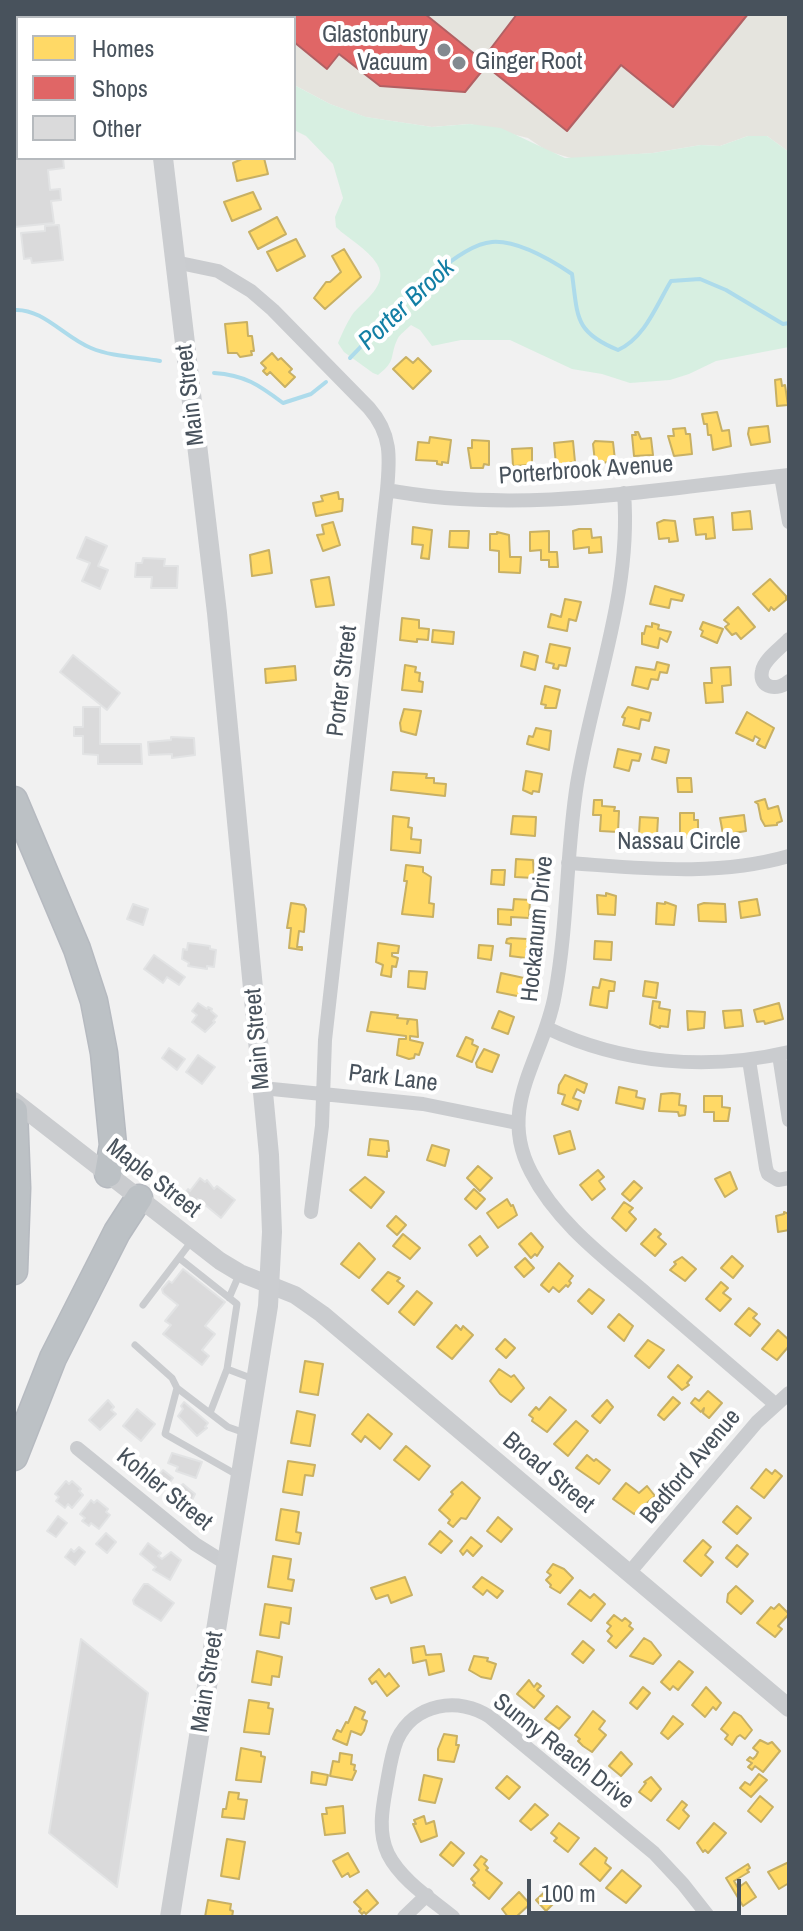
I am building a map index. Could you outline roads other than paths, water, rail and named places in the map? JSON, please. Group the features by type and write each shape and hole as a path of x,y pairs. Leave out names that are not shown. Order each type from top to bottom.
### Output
{"highway":[{"path":"14,800 77,949 94,1001 104,1053 113,1145 108,1174"},
{"path":"14,1271 17,1200 15,1119"},
{"path":"14,1457 62,1338 117,1232 139,1198"}],"main road":[{"name":"Main Street","path":"163,160 217,613 271,1193 270,1284 170,1917"}],"street":[{"name":"Porter Street","path":"175,262 218,271 251,291 369,408 383,426 389,441 387,490 332,973 324,1053 322,1126 311,1212"},
{"name":"Porterbrook Avenue","path":"387,490 455,498 571,498 785,475"},
{"path":"785,475 789,522"},
{"name":"Hockanum Drive","path":"624,493 626,542 623,570 584,746 570,828 559,972 547,1028 522,1090 517,1123 520,1143 528,1168 564,1220 775,1404"},
{"path":"789,639 765,664 761,674 764,683 772,688 782,687 789,681"},
{"name":"Nassau Circle","path":"568,863 696,870 757,864 789,856"},
{"path":"547,1028 593,1046 650,1059 689,1062 749,1060 784,1054 789,1120"},
{"path":"749,1060 766,1168 772,1178 784,1181 789,1178"},
{"name":"Park Lane","path":"262,1088 423,1104 517,1123"},
{"name":"Maple Street","path":"14,1101 193,1240 240,1273 270,1284"},
{"name":"Broad Street","path":"270,1284 295,1295 329,1320 789,1708"},
{"name":"Bedford Avenue","path":"629,1573 775,1404 789,1393"},
{"name":"Kohler Street","path":"77,1448 195,1544 227,1564"},
{"name":"Sunny Reach Drive","path":"444,1914 399,1871 388,1854 382,1835 383,1808 394,1749 403,1730 414,1718 429,1709 456,1705 487,1715 642,1842 675,1874 709,1917"},
{"path":"404,1917 427,1895"}],"lane":[{"path":"143,1305 193,1240"},
{"path":"179,1258 237,1304 227,1369 210,1413"},
{"path":"229,1298 240,1273"},
{"path":"135,1345 172,1378 177,1388 228,1427 247,1434"},
{"path":"227,1369 256,1380"},
{"path":"177,1388 165,1434 241,1477"}],"waterway":[{"name":"Porter Brook","path":"350,358 437,272 475,247 492,242 513,244 544,257 572,274 581,321 593,337 618,350 643,329 671,281 700,279 726,290 783,324 789,323"},
{"path":"14,310 35,314 99,351 160,361"},
{"path":"214,373 251,382 283,403 311,394 326,382"}],"place":[{"name":"Glastonbury Vacuum","path":"444,50"},
{"name":"Ginger Root","path":"459,63"}]}
